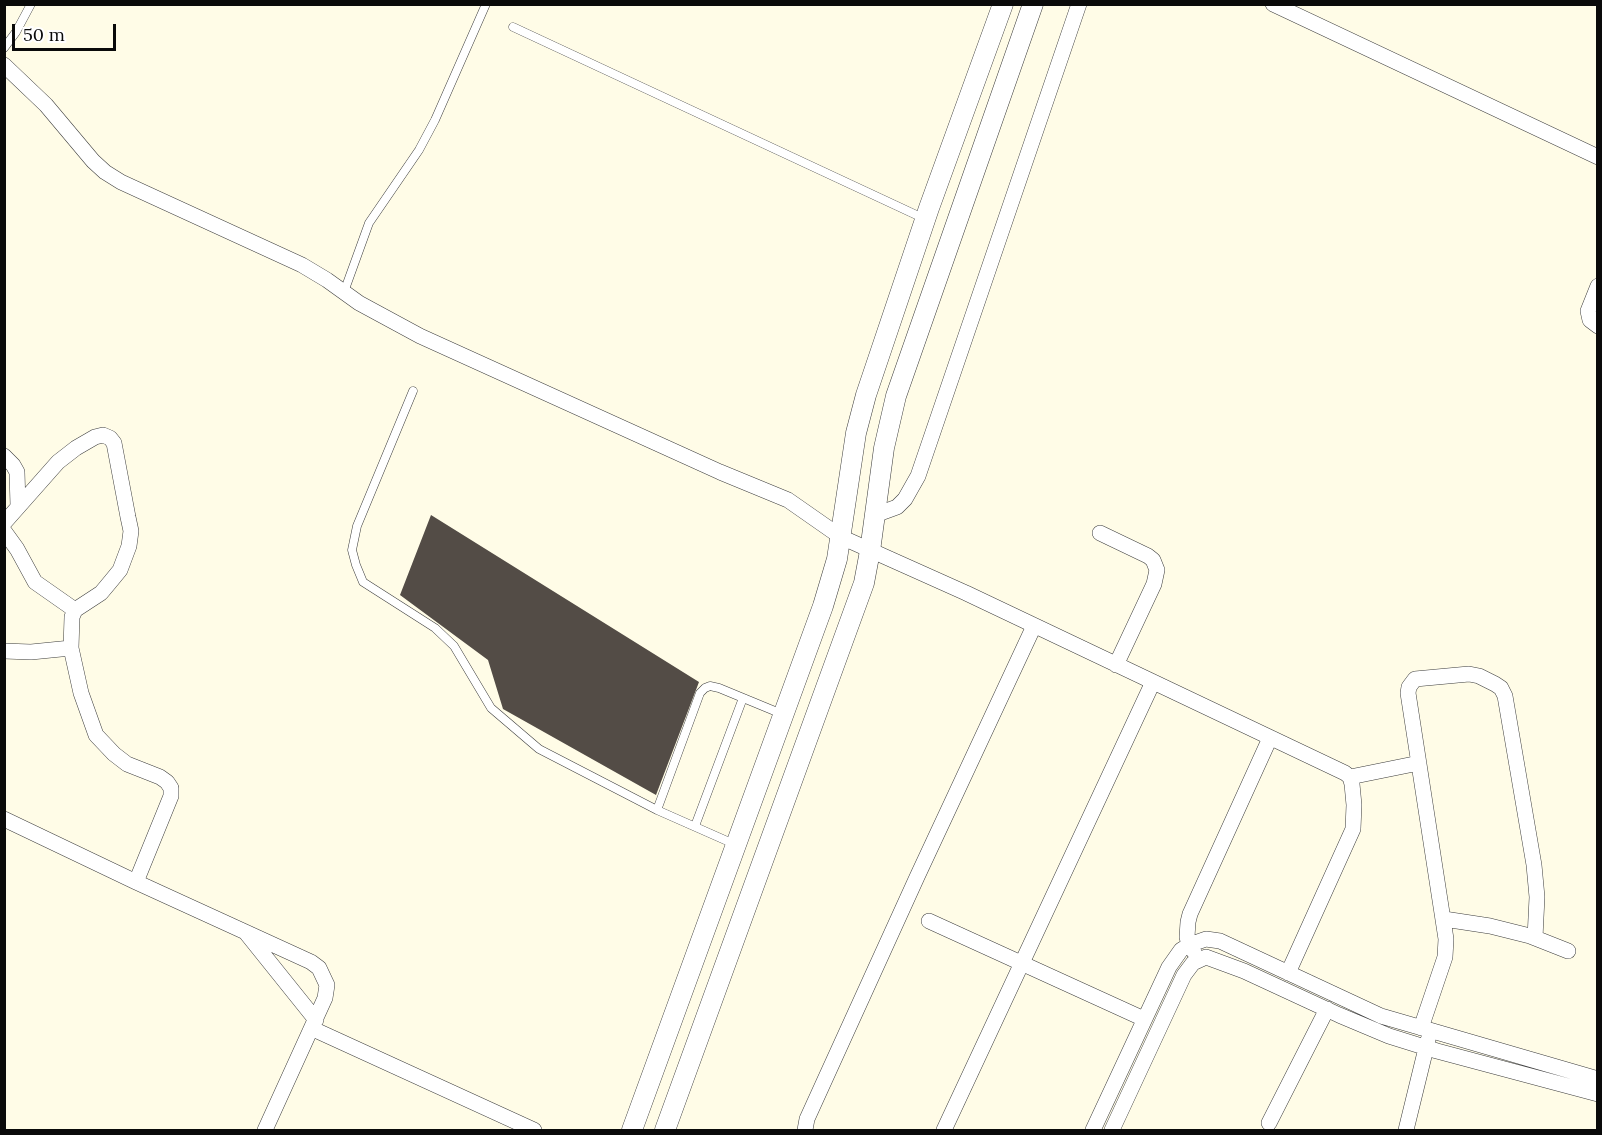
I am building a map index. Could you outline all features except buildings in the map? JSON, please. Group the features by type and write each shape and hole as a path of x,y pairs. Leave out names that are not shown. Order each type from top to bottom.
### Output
{"street":[{"path":"632,1131 823,606 837,559 860,416 925,219 1003,4"},
{"path":"665,1131 861,592 870,551 884,448 896,396 1033,4"},
{"path":"875,515 897,507 905,499 918,476 1079,4"},
{"path":"1273,4 1598,157"},
{"path":"4,65 46,105 93,160 114,178 302,265 420,336 732,478 788,500 841,537 966,593 1350,777 1419,763"},
{"path":"1598,286 1588,311 1590,320 1598,326"},
{"path":"4,523 58,462 76,448 103,435 114,443 131,531 129,546 120,570 101,593 75,610 72,617 71,648 81,693 96,735 127,764 159,777 171,788 171,796 136,882"},
{"path":"4,456 14,465 17,472 18,506"},
{"path":"4,531 35,582 75,610"},
{"path":"1100,533 1148,556 1153,560 1156,570 1154,584 1116,665"},
{"path":"805,1131 807,1119 1034,626"},
{"path":"4,651 31,652 71,648"},
{"path":"1406,1131 1426,1048 1425,1029 1445,957 1446,939 1408,693 1411,683 1415,680 1468,674 1487,679 1501,688 1509,708 1534,866 1538,897 1535,938"},
{"path":"944,1131 1153,682"},
{"path":"1199,959 1189,945 1187,930 1190,914 1270,738"},
{"path":"1288,973 1349,839 1354,818 1350,777"},
{"path":"4,819 311,962 319,968 327,991 265,1131"},
{"path":"1444,919 1480,924 1535,938 1568,951"},
{"path":"929,921 1144,1019"},
{"path":"245,932 314,1024 534,1131"},
{"path":"1093,1131 1169,967 1181,950 1206,939 1215,939 1381,1016 1598,1079"},
{"path":"1112,1131 1184,975 1199,959 1206,957 1372,1029 1426,1048 1598,1094"},
{"path":"1269,1123 1326,1009"}],"lane":[{"path":"4,48 16,32 31,4"},
{"path":"344,292 369,223 418,150 435,120 486,4"},
{"path":"513,27 925,219"},
{"path":"413,391 357,526 352,550 363,582 407,609 454,646 491,708 539,749 657,810 735,845"},
{"path":"657,810 700,693 710,686 784,714"},
{"path":"695,826 743,698"}]}
